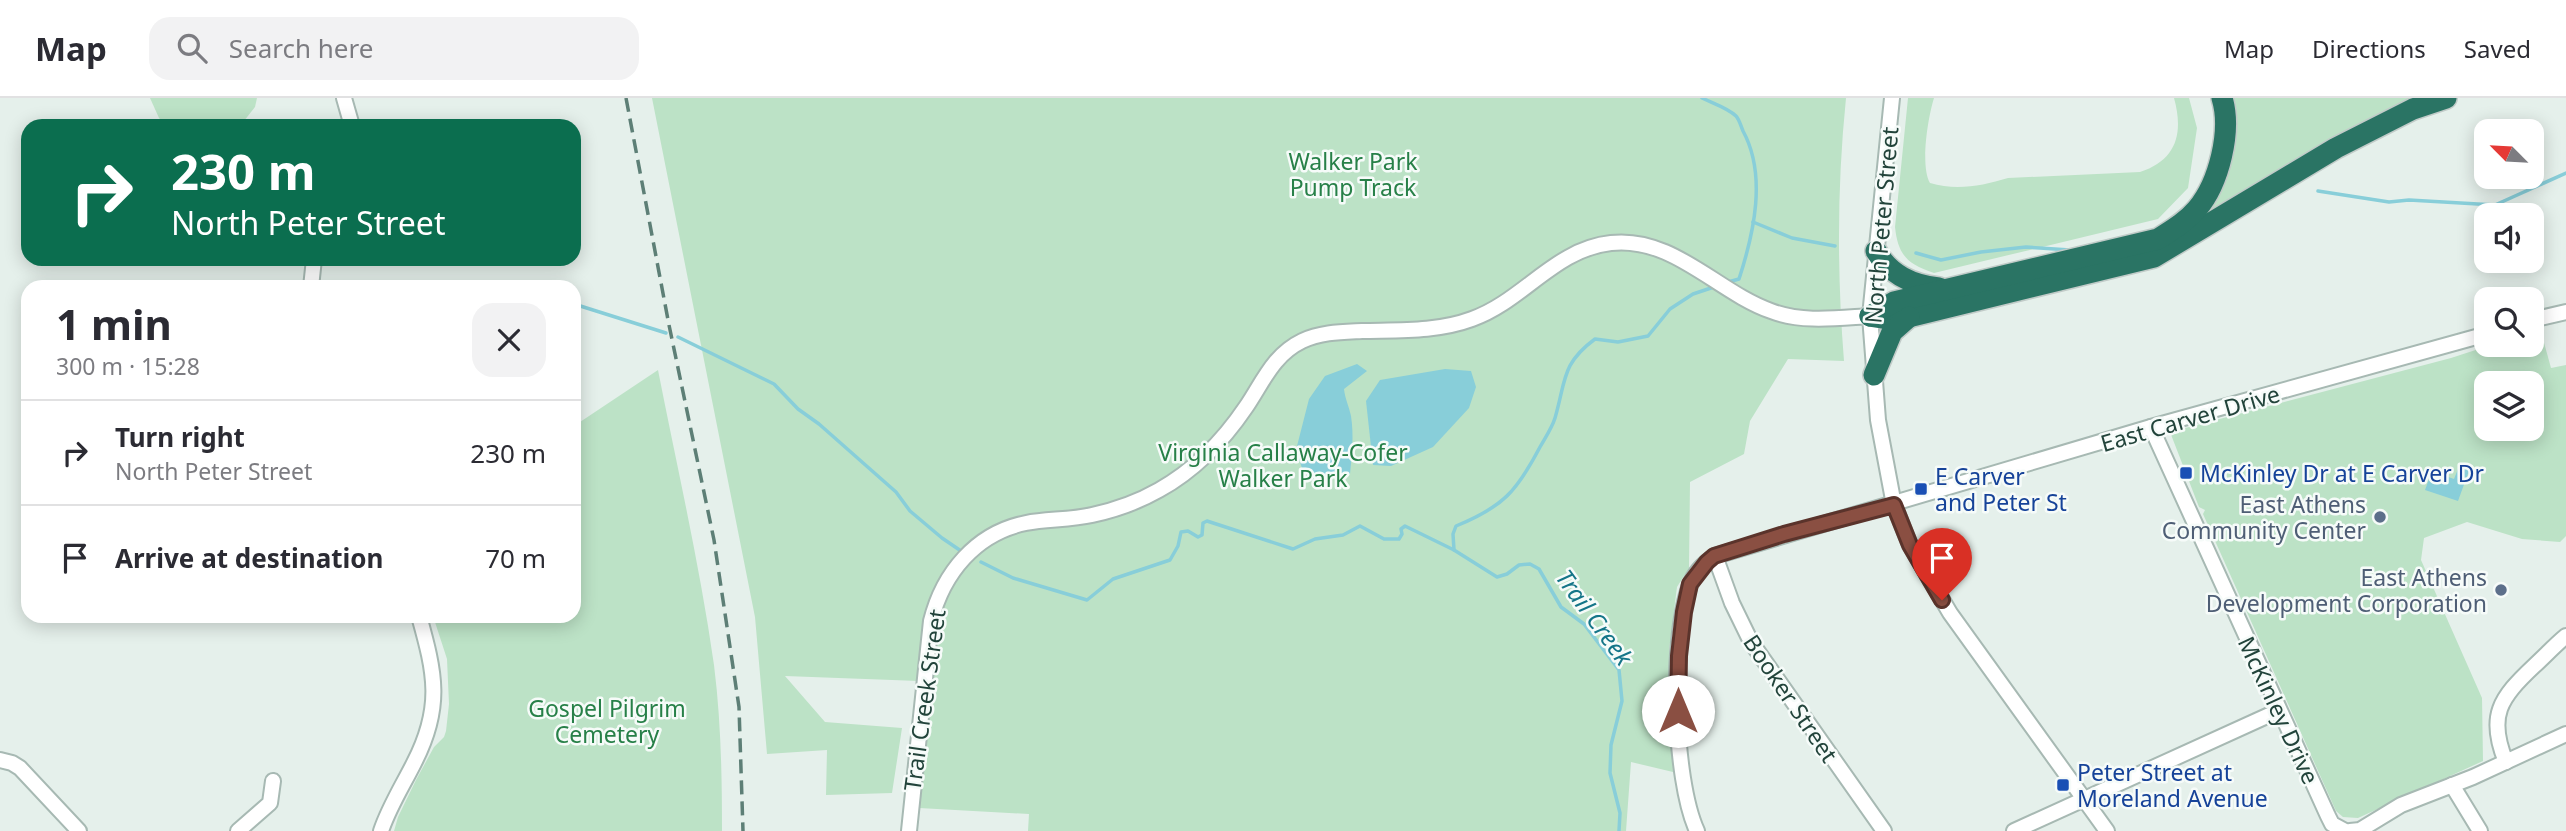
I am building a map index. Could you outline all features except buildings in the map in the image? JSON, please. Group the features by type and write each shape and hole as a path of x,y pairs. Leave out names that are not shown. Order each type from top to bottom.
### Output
{"highway":[{"path":"1870,316 1894,302 2158,239 2177,228 2199,207 2216,175 2225,144 2222,98"},
{"path":"1870,316 1896,320 2154,257 2336,148 2413,109 2446,98"},
{"path":"1876,251 1884,264 1902,278 1922,286 1948,289"},
{"path":"1874,375 1892,332 1909,317"}],"street":[{"path":"344,98 350,119"},
{"name":"North Peter Street","path":"1892,98 1870,316 1883,452 1894,505 1910,545 1950,613 2106,831"},
{"name":"Trail Creek Street","path":"909,831 931,621 941,589 950,575 971,550 998,533 1020,525 1093,515 1125,506 1175,481 1223,439 1248,405 1267,371 1282,354 1301,341 1331,332 1450,326 1474,318 1517,295 1566,258 1586,248 1611,243 1642,245 1664,251 1768,310 1803,319 1870,316"},
{"path":"2544,317 2566,312"},
{"name":"East Carver Drive","path":"1714,556 2151,427 2474,338"},
{"name":"McKinley Drive","path":"2151,427 2278,711 2332,824 2348,831 2360,830 2401,805 2566,734"},
{"path":"1697,831 1690,816 1682,779 1678,666 1690,584 1714,556"},
{"name":"Booker Street","path":"1714,556 1740,623 1751,642 1884,831"},
{"path":"381,831 427,735 433,713 435,690 429,651 421,623"},
{"path":"2506,762 2497,733 2499,708 2520,680 2566,636"},
{"path":"2014,831 2278,711"},
{"path":"0,760 20,768 79,831"},
{"path":"238,831 270,803 273,781"},
{"path":"2452,785 2480,831"}],"green space":[{"path":"150,98 257,98 255,107 246,119 159,118"},
{"name":"Virginia Callaway-Cofer Walker Park","path":"652,98 1846,98 1839,230 1844,361 1788,359 1750,421 1744,454 1690,482 1689,568 1677,587 1669,650 1673,772 1631,762 1626,831 1028,831 1029,814 919,808 937,624 919,681 785,676 825,722 902,728 892,793 826,795 827,750 767,754 755,617"},
{"path":"1908,98 1934,98 1925,154 1930,183 1959,187 2008,178 2140,172 2152,167 2169,153 2177,134 2178,123 2174,98 2189,98 2197,128 2188,188 2158,219 1934,273 1911,262 1896,237"},
{"path":"2230,98 2426,98 2195,226 2221,191"},
{"path":"2544,343 2551,368 2566,365 2566,536 2560,542 2522,539 2467,522 2424,538 2421,560 2482,698 2483,761 2358,818 2343,817 2336,811 2203,514 2205,510 2199,507 2170,432 2474,351 2474,357 2544,357"},
{"name":"Gospel Pilgrim Cemetery","path":"658,370 714,665 721,748 722,831 394,831 416,780 446,731 449,704 447,659 435,623 581,623 581,421"}],"water":[{"path":"1357,364 1367,371 1344,389 1352,423 1350,474 1319,479 1302,468 1296,450 1309,399 1325,376"},
{"path":"1445,369 1471,371 1476,387 1469,408 1433,447 1391,466 1373,465 1366,401 1380,380"},
{"path":"2460,464 2470,468 2458,501 2425,490 2432,471 2454,479"}],"waterway":[{"name":"Trail Creek","path":"1702,98 1737,117 1755,166 1756,204 1749,243 1739,279 1728,282"},
{"path":"2318,191 2389,202 2409,200 2495,205 2566,173"},
{"path":"1753,222 1792,238 1835,246"},
{"path":"1916,253 1941,260 2026,247 2070,250"},
{"name":"Trail Creek","path":"1454,550 1453,534 1456,526 1497,504 1524,475 1554,422 1570,365 1584,348 1595,339 1618,342 1648,336 1670,309 1693,294 1717,286"},
{"path":"581,306 666,333"},
{"path":"678,337 774,384 798,409 819,424 896,492 910,511 964,553"},
{"path":"981,562 1013,578 1087,600 1113,579 1170,560 1178,546 1181,532 1188,531 1198,537 1202,535 1203,523 1207,521 1293,549 1315,539 1343,535 1360,526 1384,539 1399,539 1401,529 1405,526 1454,550 1497,577 1507,574 1519,565 1530,564 1539,569 1561,607 1584,624 1619,670 1622,701 1611,745 1610,773 1620,813 1619,831"}],"railway":[{"path":"626,98 669,325 714,540 739,707 743,831"}],"place":[{"name":"McKinley Dr at E Carver Dr","path":"2186,473"},
{"name":"E Carver and Peter St","path":"1921,489"},
{"name":"East Athens Community Center","path":"2380,517"},
{"name":"East Athens Development Corporation","path":"2501,590"},
{"name":"Peter Street at Moreland Avenue","path":"2063,785"}],"route":[{"path":"1678,711 1679,656 1690,584 1714,556 1894,505 1910,545 1942,600"}],"park label":[{"name":"Walker Park Pump Track","path":"1353,174"}]}
